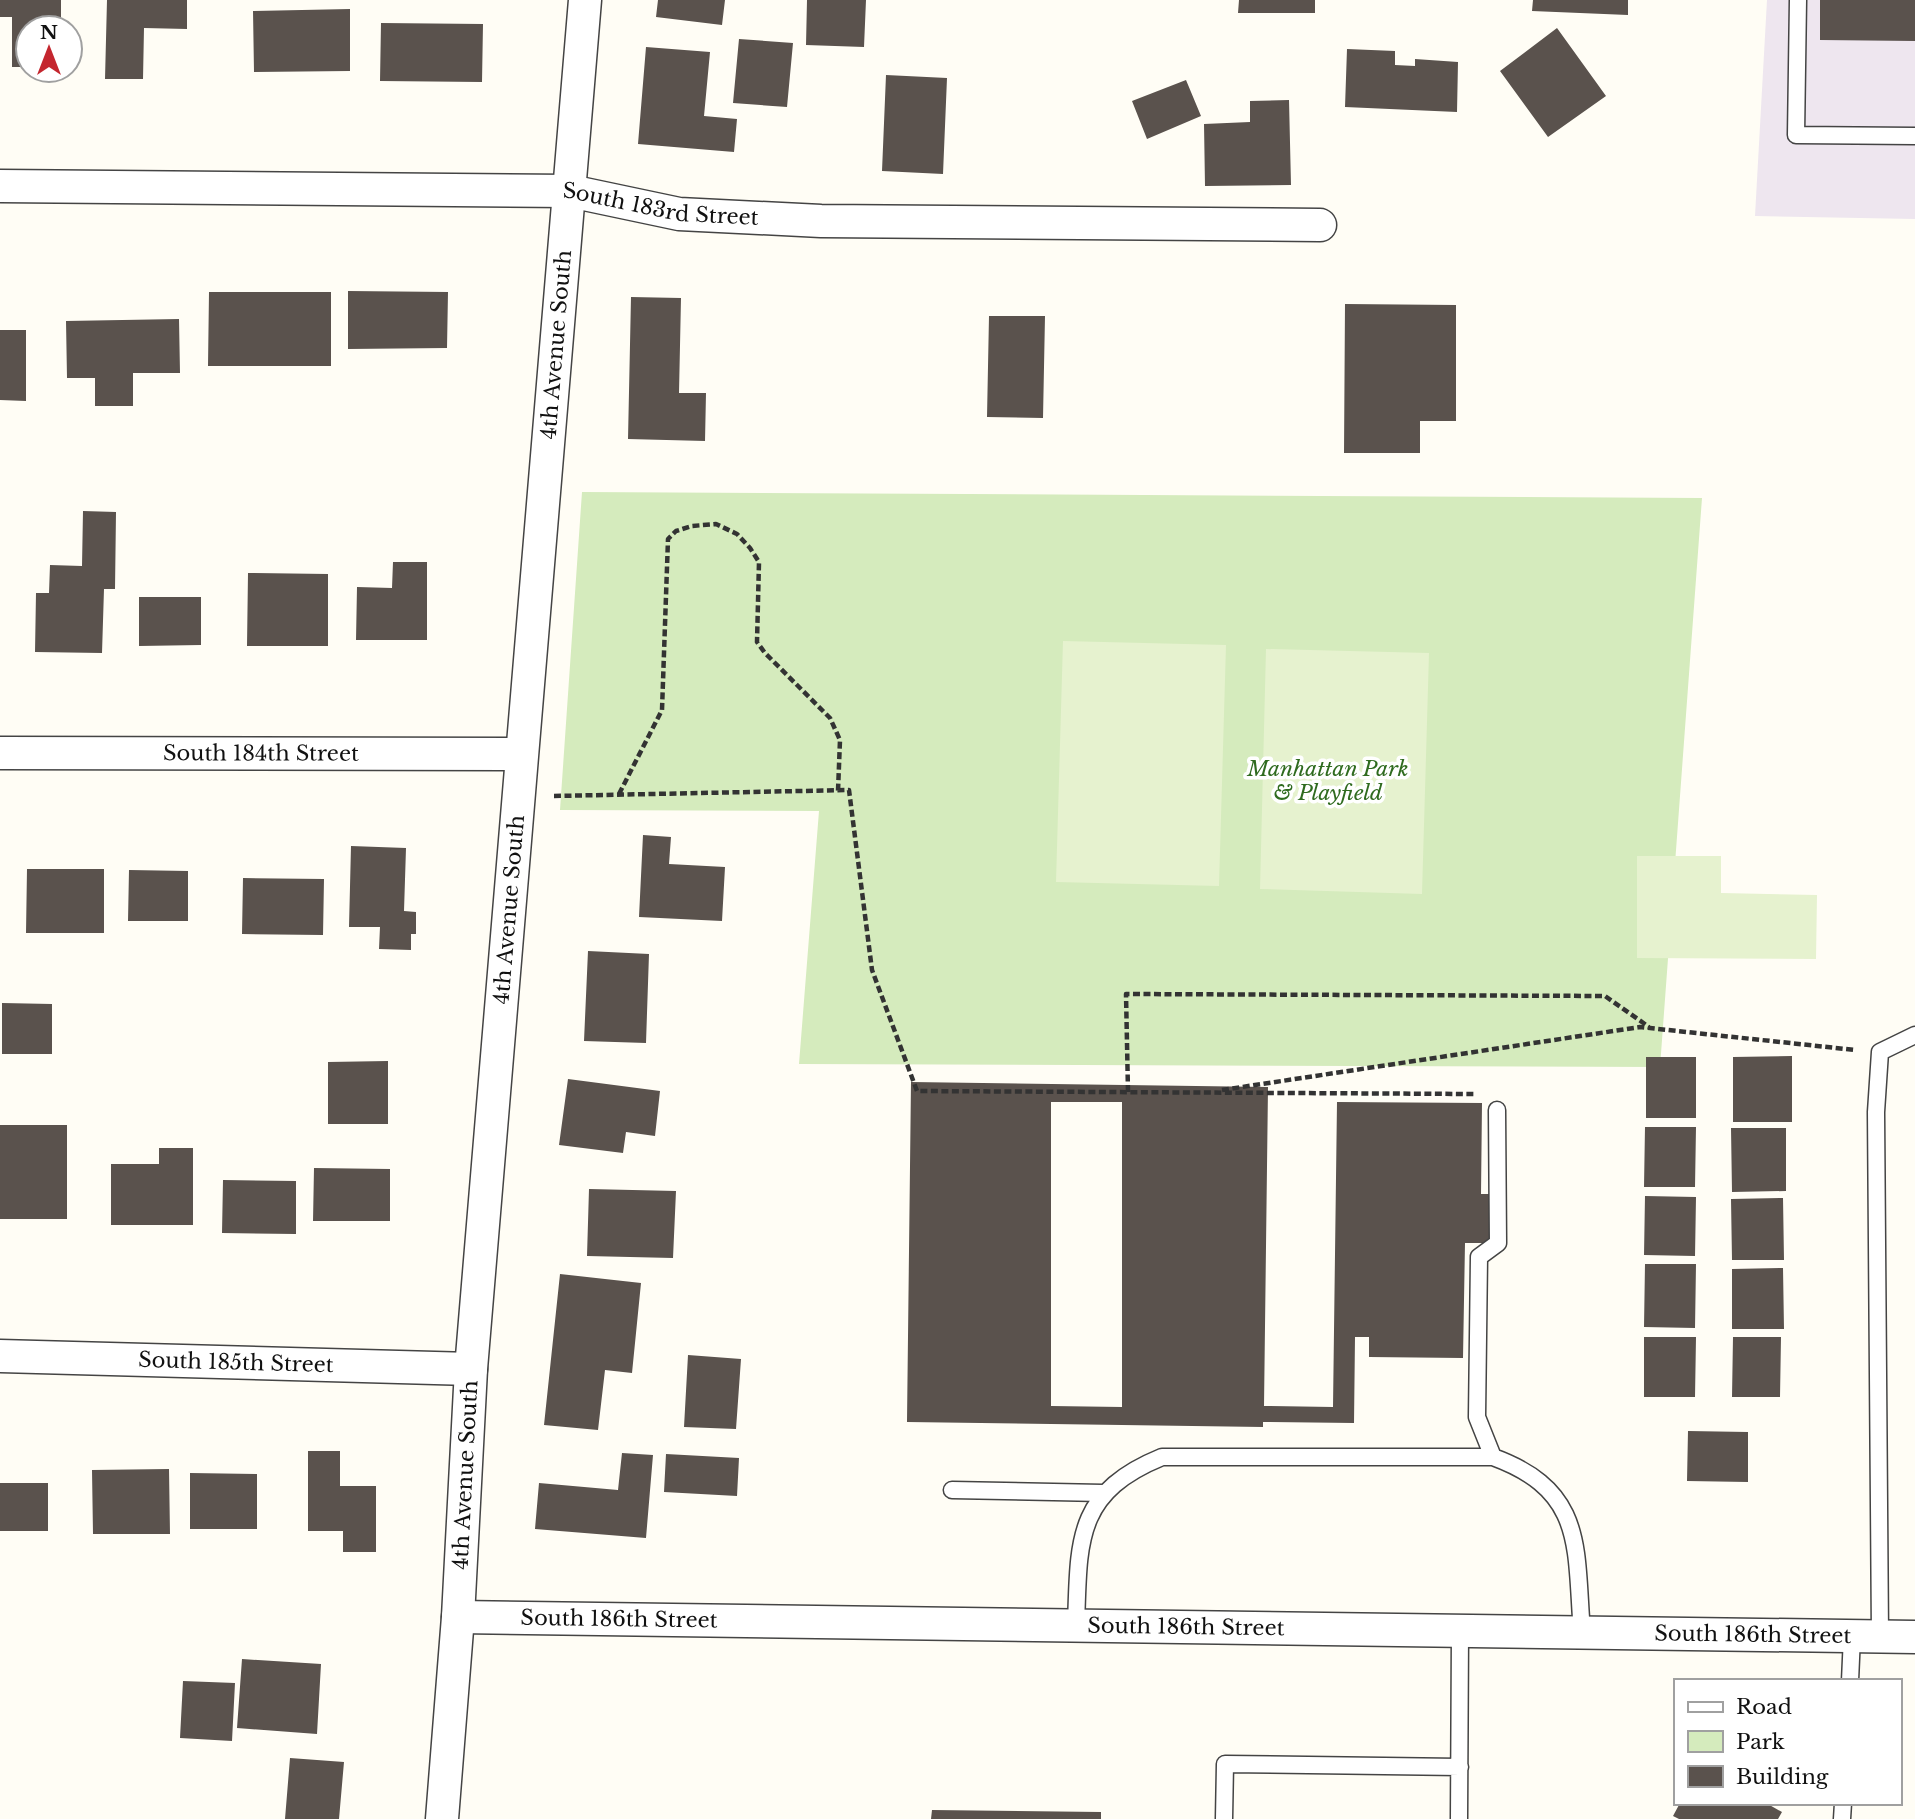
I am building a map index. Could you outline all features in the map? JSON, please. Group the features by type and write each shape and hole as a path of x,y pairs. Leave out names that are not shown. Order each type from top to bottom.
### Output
{"street":[{"name":"4th Avenue South","path":"442,1819 458,1618 471,1369 585,0"},
{"name":"South 183rd Street","path":"0,186 570,191 679,214 821,221 1320,225"},
{"name":"South 184th Street","path":"0,753 521,754"},
{"name":"South 185th Street","path":"0,1356 471,1369"},
{"name":"South 186th Street","path":"458,1618 1915,1637"}],"lane":[{"path":"1798,0 1796,135 1915,136"},
{"path":"1851,1679 1866,1636 1876,1112 1880,1052 1915,1035"},
{"path":"1493,1457 1477,1417 1479,1257 1498,1243 1497,1110"},
{"path":"1076,1626 1078,1557 1086,1523 1103,1493 1130,1470 1162,1457 1493,1457 1525,1469 1551,1490 1569,1519 1576,1552 1582,1632"},
{"path":"952,1490 1103,1493"},
{"path":"1459,1819 1461,1631"},
{"path":"1224,1819 1225,1764 1460,1767"}],"path":[{"path":"619,794 662,709 668,539 676,531 692,526 716,524 737,534 759,562 757,642 830,718 841,740 838,791"},
{"path":"518,796 849,790 854,811 872,970 917,1091 1483,1094 1497,1110"},
{"path":"1128,1092 1126,994 1605,996 1650,1028"},
{"path":"1207,1093 1650,1028 1880,1052"}],"shaded area":[{"path":"1767,0 1915,0 1915,219 1755,216"}],"green space":[{"name":"Manhattan Park & Playfield","path":"582,492 1702,498 1660,1067 799,1064 819,811 560,810"},
{"path":"1063,641 1226,645 1219,886 1056,882"},
{"path":"1266,649 1429,653 1422,894 1260,889"},
{"path":"1637,856 1721,856 1721,893 1817,895 1816,959 1637,958"}],"building":[{"path":"0,0 61,0 61,14 14,14 14,67 12,17 0,17"},
{"path":"107,0 187,0 187,29 144,28 143,79 105,79"},
{"path":"658,0 725,0 722,25 656,17"},
{"path":"807,0 866,0 864,47 806,45"},
{"path":"1239,0 1315,0 1315,13 1238,13"},
{"path":"1533,0 1628,0 1628,15 1532,11"},
{"path":"1820,0 1915,0 1915,41 1820,40"},
{"path":"350,9 350,71 254,72 253,11"},
{"path":"381,23 483,24 482,82 380,81"},
{"path":"1557,28 1606,96 1548,137 1500,71"},
{"path":"739,39 793,43 787,107 733,103"},
{"path":"646,47 710,52 704,116 737,119 734,152 638,144"},
{"path":"1347,49 1395,51 1395,65 1415,66 1415,59 1458,62 1457,112 1345,107"},
{"path":"886,75 947,78 943,174 882,171"},
{"path":"1186,80 1201,116 1147,139 1132,101"},
{"path":"1289,100 1291,185 1205,186 1204,124 1250,122 1250,101"},
{"path":"348,291 448,292 447,348 348,349"},
{"path":"209,292 331,292 331,366 208,366"},
{"path":"631,297 681,298 679,393 706,393 705,441 628,439"},
{"path":"1345,304 1456,305 1456,421 1420,421 1420,453 1344,453"},
{"path":"989,316 1045,316 1043,418 987,417"},
{"path":"179,319 180,373 133,373 133,406 95,406 95,378 67,378 66,321"},
{"path":"0,330 26,330 26,401 0,400"},
{"path":"83,511 116,512 115,589 104,589 102,653 35,652 36,593 49,593 50,565 82,566"},
{"path":"393,562 427,562 427,640 356,640 357,587 392,588"},
{"path":"248,573 328,574 328,646 247,646"},
{"path":"139,597 201,597 201,645 139,646"},
{"path":"643,835 671,837 669,864 725,867 722,921 639,917"},
{"path":"351,846 406,848 404,911 416,912 416,934 411,934 411,950 379,949 380,927 349,927"},
{"path":"27,869 104,869 104,933 26,933"},
{"path":"129,870 188,871 188,921 128,921"},
{"path":"243,878 324,879 323,935 242,934"},
{"path":"588,951 649,954 646,1043 584,1041"},
{"path":"2,1003 52,1004 52,1054 2,1054"},
{"path":"1792,1056 1792,1122 1733,1122 1733,1057"},
{"path":"1646,1057 1696,1057 1696,1118 1646,1118"},
{"path":"388,1061 388,1124 328,1124 328,1062"},
{"path":"568,1079 660,1091 655,1136 626,1132 623,1153 559,1145"},
{"path":"911,1082 1268,1087 1264,1406 1333,1407 1337,1102 1482,1103 1481,1194 1496,1194 1495,1243 1465,1243 1463,1358 1369,1357 1369,1337 1355,1337 1354,1423 1263,1422 1263,1427 907,1422","holes":["1051,1102 1122,1102 1122,1407 1051,1406"]},
{"path":"0,1125 67,1125 67,1219 0,1219"},
{"path":"1645,1127 1696,1127 1695,1187 1644,1187"},
{"path":"1731,1128 1786,1128 1786,1191 1732,1192"},
{"path":"159,1148 193,1148 193,1225 111,1225 111,1164 159,1164"},
{"path":"314,1168 390,1169 390,1221 313,1221"},
{"path":"223,1180 296,1181 296,1234 222,1233"},
{"path":"589,1189 676,1191 673,1258 587,1256"},
{"path":"1645,1196 1696,1197 1695,1256 1644,1255"},
{"path":"1783,1198 1784,1260 1732,1260 1731,1199"},
{"path":"1645,1264 1696,1264 1695,1328 1644,1327"},
{"path":"1783,1268 1784,1329 1732,1329 1732,1269"},
{"path":"560,1274 641,1283 632,1373 605,1370 598,1430 544,1425"},
{"path":"1644,1337 1696,1337 1695,1397 1644,1397"},
{"path":"1733,1337 1781,1337 1780,1397 1732,1397"},
{"path":"688,1355 741,1359 736,1429 684,1427"},
{"path":"1688,1431 1748,1432 1748,1482 1687,1481"},
{"path":"308,1451 340,1451 340,1486 376,1486 376,1552 343,1552 343,1531 308,1531"},
{"path":"622,1453 653,1455 646,1538 535,1529 539,1483 618,1490"},
{"path":"666,1454 739,1458 737,1496 664,1492"},
{"path":"169,1469 170,1534 93,1534 92,1470"},
{"path":"190,1473 257,1474 257,1529 190,1529"},
{"path":"0,1483 48,1483 48,1531 0,1531"},
{"path":"242,1659 321,1664 317,1734 237,1728"},
{"path":"183,1681 235,1683 232,1741 180,1738"},
{"path":"290,1758 344,1762 339,1819 285,1819"},
{"path":"1679,1805 1770,1805 1782,1812 1778,1819 1679,1819 1673,1816"},
{"path":"932,1810 1101,1812 1101,1819 931,1819"}]}
